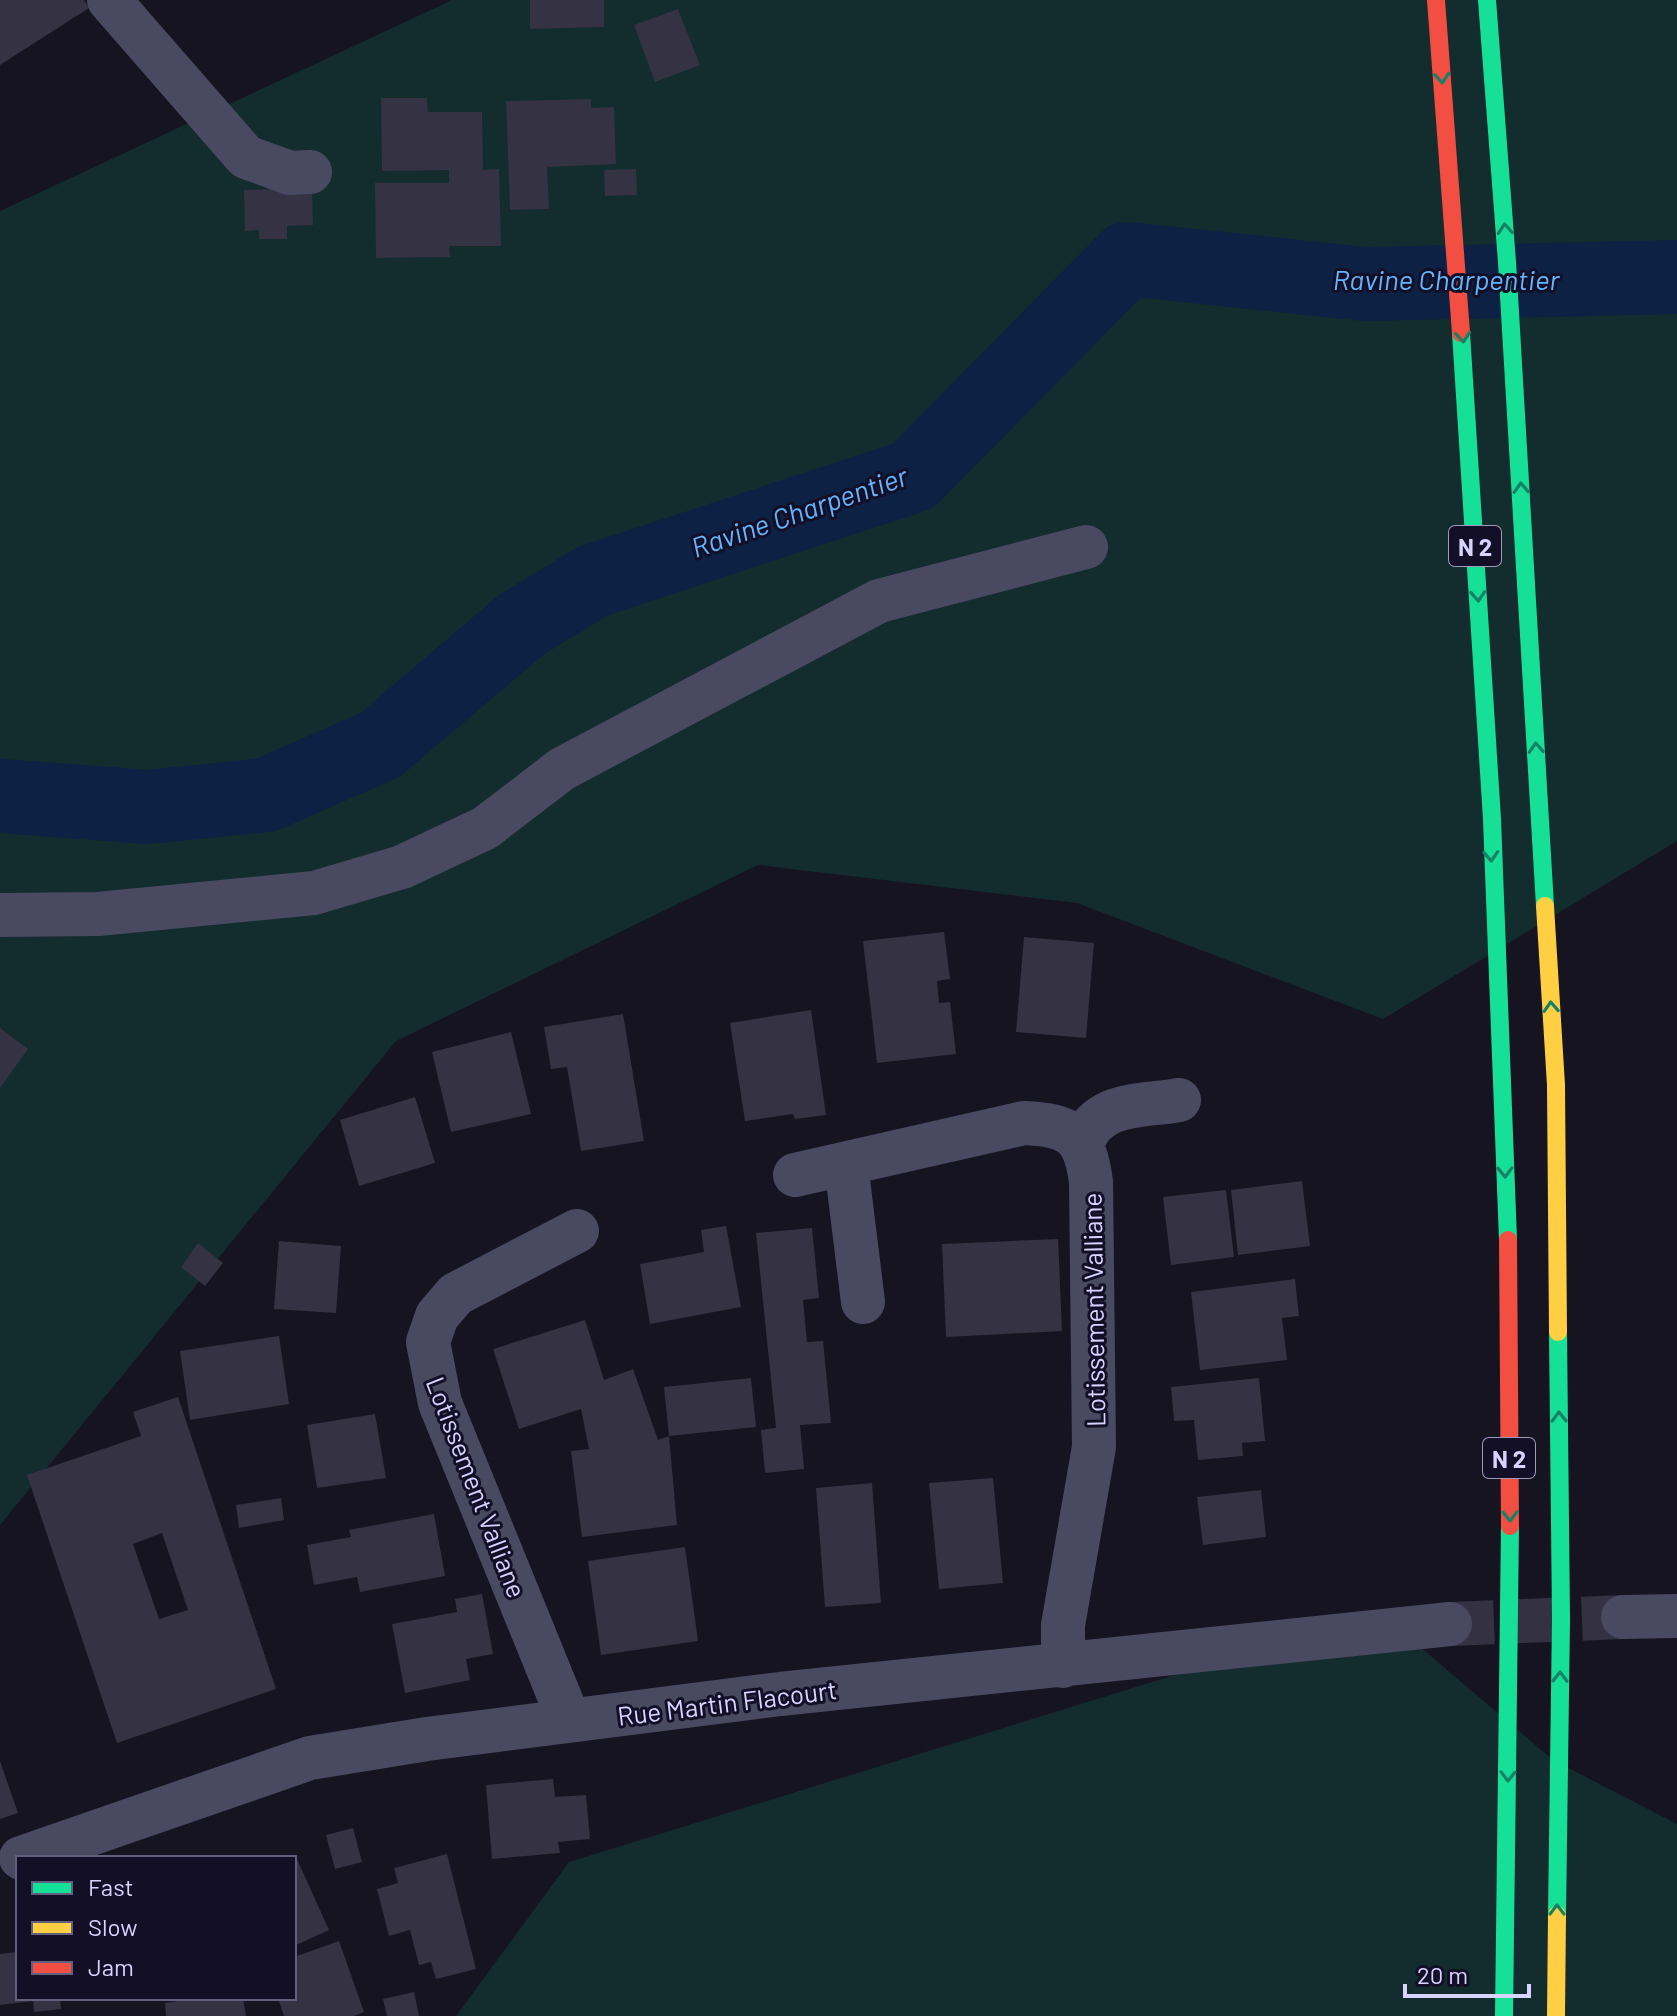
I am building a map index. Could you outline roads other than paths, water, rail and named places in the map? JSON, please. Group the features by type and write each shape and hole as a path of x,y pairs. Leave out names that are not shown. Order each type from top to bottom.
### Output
{"highway":[{"name":"N 2","path":"1436,0 1468,395 1504,1094 1511,1527 1504,2016"},
{"name":"N 2","path":"1487,0 1507,262 1556,1085 1561,1604 1556,2016"}],"street":[{"path":"109,0 246,157 290,173 310,172"},
{"path":"0,915 98,914 314,893 402,867 485,828 562,769 879,601 1086,547"},
{"path":"795,1175 1024,1123 1058,1127 1072,1133 1082,1144 1088,1126 1103,1113 1179,1100"},
{"name":"Lotissement Valliane","path":"1063,1666 1063,1625 1094,1447 1091,1182 1082,1144"},
{"path":"846,1164 863,1302"},
{"name":"Lotissement Valliane","path":"569,1720 440,1403 428,1342 437,1316 456,1294 577,1231"},
{"path":"1623,1617 1677,1616"},
{"name":"Rue Martin Flacourt","path":"25,1856 310,1758 514,1726 780,1694 1450,1624"}],"waterway":[{"name":"Ravine Charpentier","path":"0,796 148,807 266,795 380,745 521,625 593,581 913,476 1127,259 1365,284 1677,277"}],"tunnel":[{"path":"1450,1624 1623,1617"}]}
